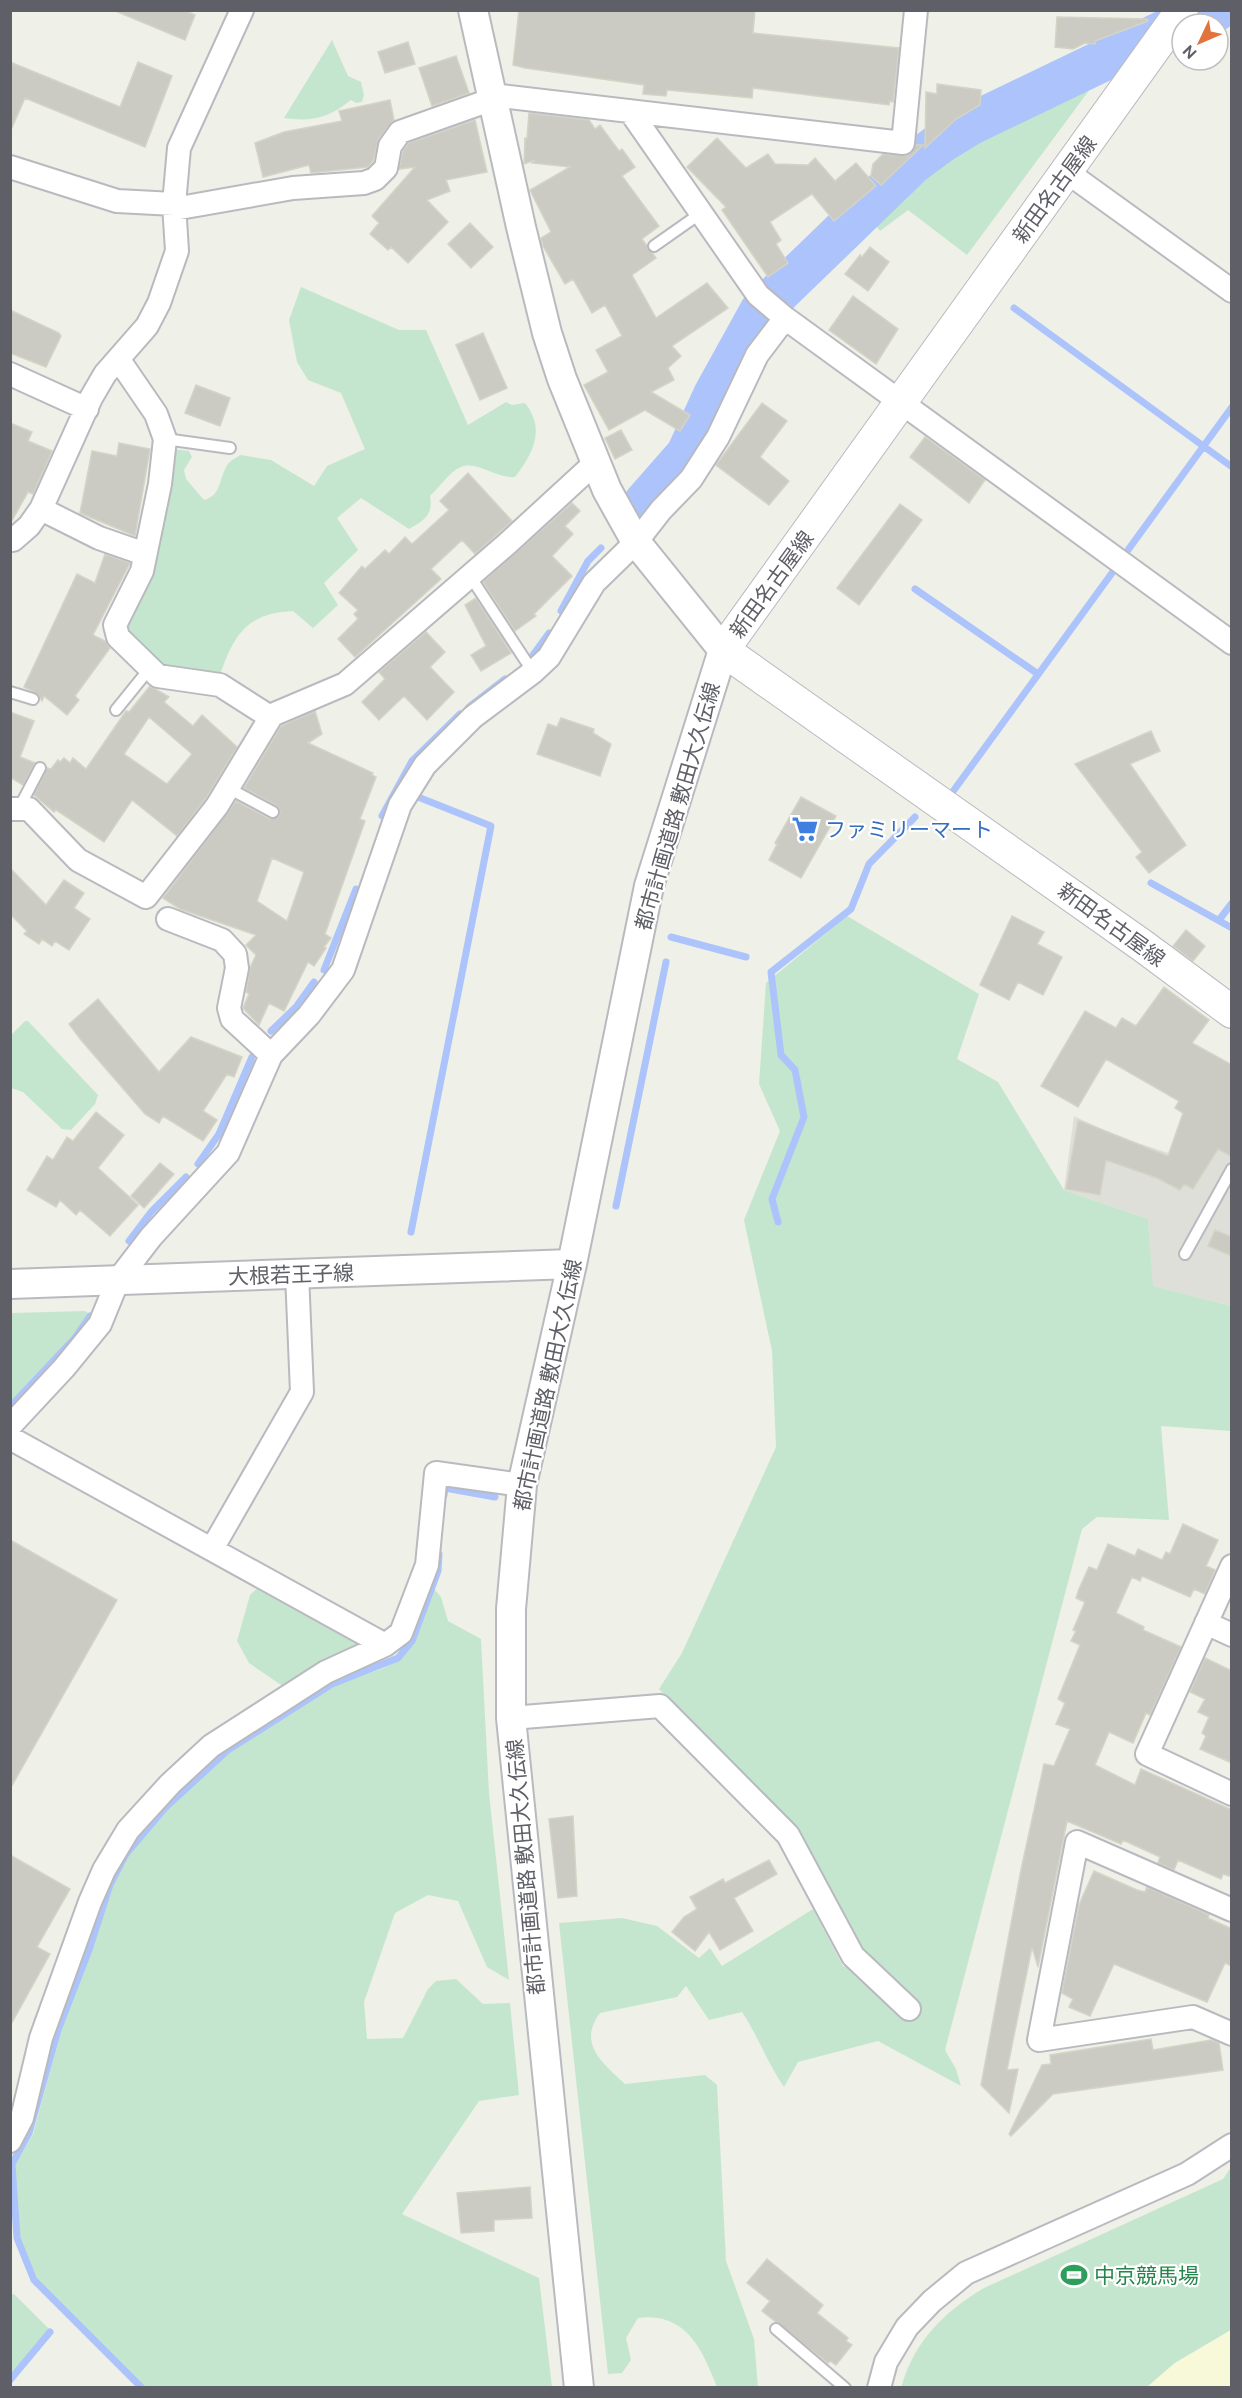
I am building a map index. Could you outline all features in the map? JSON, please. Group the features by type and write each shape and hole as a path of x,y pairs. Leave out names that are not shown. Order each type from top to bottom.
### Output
{"main road":[{"name":"新田名古屋線","path":"1182,10 723,650 1134,939 1232,1012"}],"street":[{"path":"11,542 29,526 41,509 105,374 147,326 159,303 177,251 174,207 179,148 242,10"},
{"path":"473,10 547,333 562,380 596,462 636,542 723,650"},
{"path":"10,167 117,201 174,207 293,188 364,183 375,179 386,168 390,146 399,132 492,97 903,143 916,10"},
{"path":"630,111 758,296 782,316 1232,643"},
{"path":"1067,171 1232,291"},
{"path":"10,1426 64,1368 99,1324 118,1280 151,1238 228,1153 271,1054 309,1015 343,970 400,805 425,765 473,717 534,672 549,657 594,583 636,542 661,510 691,479 718,437 758,355 782,316"},
{"path":"119,360 156,414 163,428 165,439 160,484 142,571 116,625 118,637 158,676 220,685 270,717"},
{"path":"10,374 87,409"},
{"path":"14,810 29,809 78,860 146,897 228,788 270,717 345,684 470,576 596,462"},
{"path":"41,509 99,538 145,554"},
{"name":"都市計画道路 敷田大久伝線","path":"579,2388 544,2064 511,1718 511,1609 522,1485 572,1264 649,886 723,650"},
{"path":"168,919 222,940 235,954 237,968 229,1008 232,1018 271,1054"},
{"name":"大根若王子線","path":"10,1284 572,1264"},
{"path":"212,1549 302,1392 297,1274"},
{"path":"10,1438 385,1645"},
{"path":"10,2141 21,2118 41,2038 90,1902 104,1870 128,1830 170,1784 211,1746 326,1672 385,1645 401,1633 427,1565 435,1473 522,1485"},
{"path":"1232,1566 1147,1754 1232,1794"},
{"path":"1206,1623 1232,1635"},
{"path":"511,1718 660,1706 788,1835 853,1956 909,2009"},
{"path":"1232,1910 1077,1842 1039,2040 1193,2017 1232,2034"},
{"path":"879,2388 886,2362 907,2327 932,2301 966,2273 1186,2174 1232,2145"}],"lane":[{"path":"654,246 701,213"},
{"path":"165,439 230,448"},
{"path":"470,576 534,672"},
{"path":"117,710 150,668"},
{"path":"10,692 33,699"},
{"path":"14,810 40,768"},
{"path":"228,788 273,812"},
{"path":"1185,1254 1232,1169"},
{"path":"776,2329 845,2388"}],"shaded area":[{"path":"332,40 348,76 361,82 364,95 362,102 356,103 351,100 327,115 311,119 284,118"},
{"path":"1086,81 1096,81 967,255 908,210 880,231 871,219 941,155"},
{"path":"301,287 399,330 426,330 468,425 506,402 512,405 525,403 535,422 536,432 532,450 515,477 508,477 474,466 457,469 430,496 431,503 426,517 409,529 361,498 337,518 358,550 324,583 338,605 313,628 293,611 264,616 253,622 236,639 219,678 162,672 123,633 172,449 189,451 192,457 184,470 186,479 204,500 210,498 217,490 228,464 241,455 271,460 314,486 327,466 365,449 341,393 308,380 297,362 289,320"},
{"path":"847,916 979,994 957,1059 998,1082 1064,1190 1148,1219 1153,1286 1231,1306 1231,1431 1161,1426 1169,1520 1097,1517 1082,1529 945,2050 956,2069 961,2086 878,2041 798,2062 784,2087 742,2012 709,2020 686,1986 677,1997 600,2013 591,2034 592,2044 601,2060 625,2084 705,2075 717,2085 726,2261 754,2339 758,2387 717,2387 705,2359 690,2336 680,2327 655,2318 638,2318 626,2338 631,2360 622,2373 608,2374 559,1923 622,1918 657,1926 699,1958 710,1948 722,1966 813,1909 843,1966 868,1975 862,1954 798,1831 659,1689 682,1653 776,1447 772,1351 744,1220 780,1131 759,1084 766,983"},
{"path":"25,1021 28,1021 98,1095 95,1104 71,1130 62,1129 23,1092 11,1088 11,1035"},
{"path":"1074,1116 1119,1137 1181,1157 1231,1131 1231,1306 1152,1286 1148,1219 1064,1190"},
{"path":"85,1311 88,1313 74,1335 11,1402 11,1313"},
{"path":"261,1585 359,1640 355,1649 284,1687 249,1663 237,1641 250,1595"},
{"path":"434,1589 441,1597 448,1621 481,1639 489,1793 509,1980 487,1967 458,1901 428,1895 395,1913 364,2002 367,2039 403,2038 428,1989 436,1981 456,1979 483,2004 510,2003 519,2095 479,2101 402,2214 539,2278 552,2387 145,2387 38,2280 19,2237 14,2167 33,2134 61,2031 113,1885 128,1856 166,1811 229,1752 332,1686 384,1668 399,1659 413,1643"},
{"path":"1231,2167 1231,2330 1175,2363 1147,2387 901,2388 922,2342 932,2329 969,2297 984,2288 1223,2179"},
{"path":"14,2294 50,2330 11,2378 10,2296"}],"sand":[{"path":"1231,2330 1231,2387 1147,2387 1175,2363"}],"building":[{"path":"113,10 184,10 195,15 185,40"},
{"path":"519,10 755,10 753,33 899,48 893,102 890,101 889,105 753,88 752,98 667,90 666,96 643,94 644,85 525,68 513,65"},
{"path":"1057,17 1147,19 1148,21 1095,41 1095,44 1085,43 1073,49 1055,47"},
{"path":"408,42 415,64 385,73 378,52"},
{"path":"456,56 469,93 432,106 419,68"},
{"path":"10,62 120,107 138,62 172,76 145,147 25,98 10,132"},
{"path":"937,84 981,90 980,105 956,119 925,148 926,92 937,94"},
{"path":"390,100 394,120 379,138 373,161 368,167 311,173 309,165 263,177 255,143 284,132 342,121 339,111"},
{"path":"529,113 589,120 595,129 600,125 619,151 622,149 635,167 622,176 659,226 642,239 656,258 632,275 656,318 707,283 728,308 672,346 681,356 668,368 674,380 651,392 690,415 680,431 645,410 609,430 584,385 608,372 596,350 622,336 605,305 592,313 573,279 565,284 543,246 541,238 551,232 530,190 570,167 532,163 535,160 524,164"},
{"path":"475,120 487,172 446,180 450,191 427,200 448,222 408,263 391,247 388,250 370,234 379,223 372,216 415,167 399,169 403,151 409,143"},
{"path":"717,138 746,168 768,154 775,164 808,165 815,158 835,181 856,163 876,186 834,221 812,194 770,222 781,240 776,244 788,263 768,277 722,210 726,207 687,167"},
{"path":"916,145 923,145 881,185 871,176 873,164 883,154 908,156"},
{"path":"470,223 493,247 471,268 448,244"},
{"path":"870,247 889,262 868,291 845,274 860,255 862,257"},
{"path":"853,296 898,329 876,364 829,330"},
{"path":"10,310 61,336 46,367 10,353"},
{"path":"483,333 507,388 480,400 456,345"},
{"path":"196,385 230,398 220,426 185,413"},
{"path":"762,403 787,421 760,457 789,481 769,505 716,465"},
{"path":"10,423 32,432 28,441 52,451 33,494 28,492 10,524"},
{"path":"621,430 632,450 615,459 605,438"},
{"path":"925,437 985,480 969,503 910,457"},
{"path":"119,443 150,449 135,536 80,513 92,451 117,456"},
{"path":"468,473 512,521 475,554 462,540 431,569 441,579 355,657 338,639 358,619 354,614 358,610 339,593 362,566 365,569 385,550 389,554 405,537 412,544 449,510 440,501"},
{"path":"572,503 580,511 565,526 573,534 552,556 572,576 534,614 536,616 515,631 483,582"},
{"path":"900,504 922,520 859,605 837,588"},
{"path":"105,554 130,563 93,635 105,641 110,648 75,696 79,700 67,715 44,696 42,701 38,694 24,687 77,574 95,583"},
{"path":"476,598 511,653 481,671 471,655 486,646 465,605"},
{"path":"426,632 445,652 430,667 454,692 427,720 404,696 379,720 362,702 385,679 379,672"},
{"path":"150,686 169,697 164,702 193,726 202,715 237,747 206,798 177,836 132,800 104,842 56,810 54,812 34,795 47,768 51,769 58,760 60,762 64,758 70,763 73,758 86,769 126,711 129,712","holes":["149,717 192,754 167,784 124,754"]},
{"path":"315,711 322,734 308,743 373,773 372,775 376,777 360,819 365,821 325,934 331,938 314,966 308,962 284,1011 269,1003 259,1025 243,1008 249,994 246,992 250,968 256,955 246,945 256,935 180,909 163,898 236,801 270,819 279,816 280,811 277,806 244,788 281,726","holes":["272,858 304,872 287,921 257,901"]},
{"path":"10,712 34,721 20,757 35,763 23,785 10,777"},
{"path":"561,718 594,729 593,733 611,744 600,776 537,754 548,724 557,727"},
{"path":"1151,731 1160,751 1130,764 1186,845 1149,873 1136,857 1142,852 1075,764"},
{"name":"ファミリーマート","path":"801,797 836,816 801,878 769,860 777,844 775,843"},
{"path":"10,868 46,905 64,880 84,893 74,908 90,919 69,950 55,941 52,946 42,939 39,944 24,934 27,931 10,914"},
{"path":"1012,916 1044,932 1037,944 1062,957 1043,995 1018,982 1009,1000 980,985"},
{"path":"1186,930 1205,946 1193,961 1173,946"},
{"path":"1164,987 1209,1020 1192,1043 1232,1065 1232,1157 1218,1149 1193,1189 1184,1184 1180,1190 1157,1178 1106,1160 1100,1195 1066,1189 1078,1120 1168,1156 1183,1113 1175,1108 1179,1101 1106,1059 1078,1107 1041,1086 1085,1011 1116,1028 1122,1018 1136,1026"},
{"path":"98,999 159,1072 191,1037 242,1057 234,1077 227,1074 203,1111 217,1120 203,1141 163,1116 159,1123 145,1114 69,1024"},
{"path":"96,1112 124,1135 98,1168 138,1205 110,1236 80,1210 76,1215 60,1200 56,1207 27,1190 47,1156 53,1160 67,1137 73,1141"},
{"path":"160,1163 174,1174 144,1208 131,1196"},
{"path":"1215,1230 1232,1237 1232,1256 1208,1246"},
{"path":"1183,1524 1218,1540 1206,1566 1215,1570 1205,1594 1194,1589 1190,1597 1142,1576 1140,1581 1132,1577 1116,1613 1144,1627 1143,1630 1181,1647 1150,1715 1146,1713 1133,1743 1109,1732 1095,1765 1135,1785 1141,1769 1232,1810 1232,1877 1223,1874 1221,1879 1178,1860 1174,1870 1158,1863 1160,1857 1123,1840 1121,1844 1067,1821 1038,1967 1032,1947 1007,2070 1018,2069 1009,2113 981,2085 1021,1870 1044,1764 1054,1766 1070,1729 1056,1724 1065,1703 1058,1699 1080,1645 1071,1641 1076,1631 1073,1630 1085,1602 1076,1598 1089,1567 1097,1570 1108,1544 1135,1556 1138,1549 1162,1560 1166,1552 1170,1554"},
{"path":"10,1540 117,1600 10,1789"},
{"path":"1205,1658 1232,1671 1232,1763 1200,1749 1206,1736 1202,1733 1209,1717 1198,1712 1205,1699 1190,1692"},
{"path":"573,1816 577,1896 558,1898 549,1819"},
{"path":"10,1855 70,1889 37,1947 50,1954 10,2026"},
{"path":"769,1860 777,1874 734,1898 753,1931 720,1950 709,1932 695,1951 672,1932 684,1917 697,1909 690,1897 723,1879 725,1883"},
{"path":"1094,1871 1137,1890 1145,1892 1147,1887 1209,1915 1208,1918 1232,1929 1232,1966 1225,1963 1207,2002 1114,1964 1090,2016 1069,2007 1073,1999 1062,1993 1079,1905"},
{"path":"1151,2039 1153,2050 1211,2040 1219,2043 1223,2070 1053,2094 1011,2136 1009,2134 1042,2065 1051,2064 1050,2055"},
{"path":"530,2187 532,2218 494,2220 494,2231 461,2233 457,2193"},
{"path":"767,2259 823,2305 817,2313 848,2338 846,2341 852,2345 836,2365 830,2361 828,2363 762,2311 770,2301 747,2283"}],"waterway":[{"path":"644,503 687,454 714,395 761,310 912,164 971,124 1181,23 1217,10"},
{"path":"1014,308 1232,467"},
{"path":"1128,550 1232,407"},
{"path":"561,611 588,561 601,548"},
{"path":"954,790 1112,573"},
{"path":"915,589 1038,674"},
{"path":"533,655 549,633"},
{"path":"469,707 505,679"},
{"path":"382,816 412,761 460,714"},
{"path":"411,1232 491,826 418,797"},
{"path":"778,1222 772,1199 804,1117 795,1070 781,1055 771,972 851,909 869,864 915,817"},
{"path":"1151,883 1232,928"},
{"path":"324,970 356,889"},
{"path":"1219,920 1232,903"},
{"path":"671,937 746,957"},
{"path":"616,1206 666,962"},
{"path":"271,1031 296,1007 314,982"},
{"path":"198,1164 219,1134 252,1057"},
{"path":"129,1241 151,1212 186,1177"},
{"path":"10,1407 75,1338 90,1316"},
{"path":"444,1495 445,1488 495,1497"},
{"path":"142,2388 34,2280 17,2238 12,2164 29,2133 58,2030 89,1950 110,1885 126,1854 165,1808 228,1750 332,1684 398,1658 412,1641 438,1571 439,1554"},
{"path":"10,2380 50,2332"}],"place":[{"name":"ファミリーマート","path":"805,829"},
{"name":"中京競馬場","path":"1074,2275"}]}
